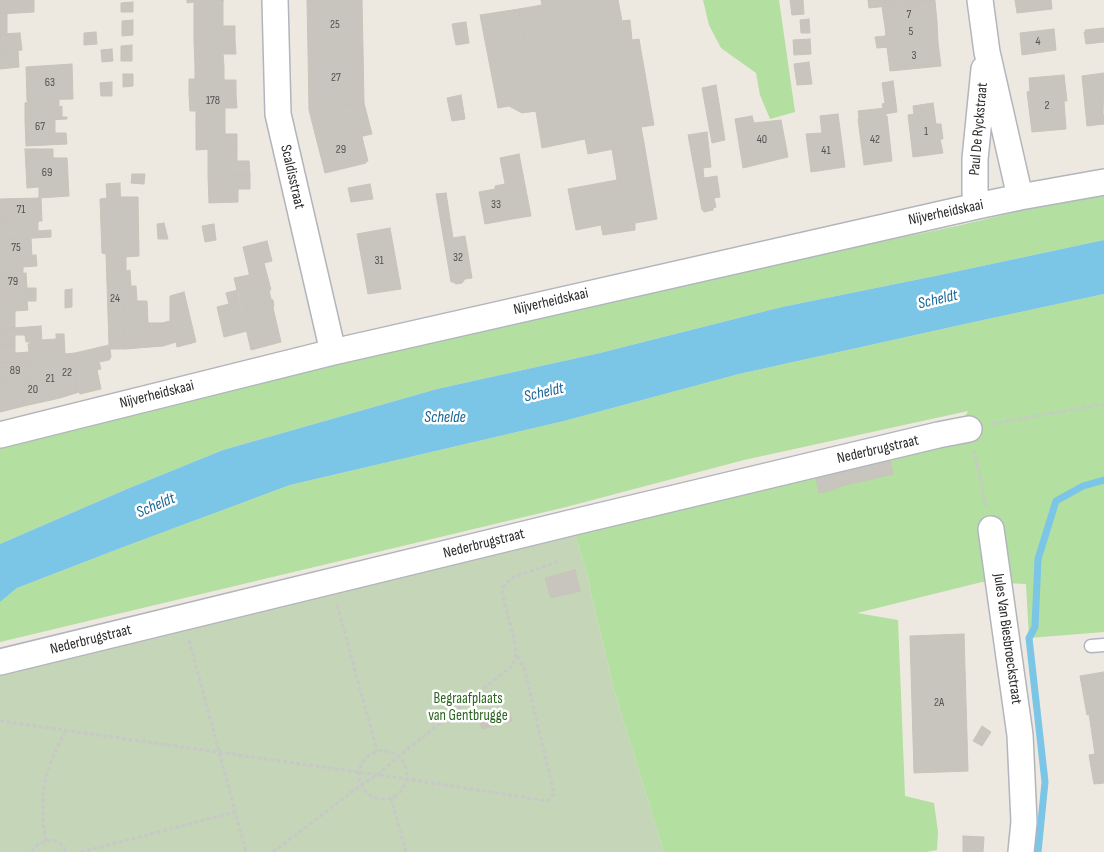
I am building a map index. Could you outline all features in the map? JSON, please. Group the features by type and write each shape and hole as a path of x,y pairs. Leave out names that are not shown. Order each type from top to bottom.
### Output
{"street":[{"name":"Scaldisstraat","path":"274,0 278,114 333,352"},
{"name":"Paul De Ryckstraat","path":"980,0 987,52 1020,197"},
{"name":"Paul De Ryckstraat","path":"977,206 975,159 987,52"},
{"name":"Nijverheidskaai","path":"0,434 333,352 977,206 1104,182"},
{"name":"Nederbrugstraat","path":"0,662 570,523 969,429"},
{"name":"Jules Van Biesbroeckstraat","path":"991,529 1020,735 1024,822 1021,852"}],"path":[{"path":"1011,420 1104,404"},
{"path":"969,429 991,529"},
{"path":"273,852 361,785 377,776 399,756 513,665 516,654 502,592 505,584 514,577 560,561"},
{"path":"336,602 377,751"},
{"path":"188,635 246,852"},
{"path":"0,721 407,779 547,801 554,794 524,667 516,654"},
{"path":"46,841 43,824 43,793 47,772 66,730"},
{"path":"385,750 399,756 407,771 407,779 399,794 392,798 383,799 367,794 359,781 358,773 364,759 377,751 385,750"},
{"path":"392,798 406,852"},
{"path":"81,852 235,812"},
{"path":"32,852 40,843 52,840 58,842 67,852"}],"green space":[{"path":"703,0 779,0 795,112 770,119 760,95 756,73 721,48 709,25"},
{"path":"1104,195 1104,240 782,307 600,353 437,389 223,450 0,544 0,447 335,363 729,273 957,226 1024,210"},
{"path":"1104,294 1104,632 1029,638 1026,584 982,582 857,613 898,620 905,796 934,803 938,832 937,850 926,852 664,852 614,690 589,581 575,534 696,506 784,479 952,441 968,411 744,460 566,507 0,642 0,602 17,588 290,485 564,421 739,374"},
{"name":"Begraafplaats van Gentbrugge","path":"575,534 589,581 614,690 664,852 0,852 0,671"}],"water":[{"name":"Schelde","path":"1104,240 1104,294 739,374 564,421 290,485 17,588 0,602 0,544 223,450 437,389 600,353 782,307"}],"building":[{"path":"0,0 34,0 34,12 0,14"},
{"path":"187,0 223,0 223,13 194,13 194,2 187,3"},
{"path":"307,0 362,0 363,50 308,52"},
{"path":"541,0 618,0 622,21 630,20 632,40 639,39 654,125 641,127 644,143 588,154 585,139 542,148 519,9 542,5"},
{"path":"790,0 803,0 804,14 792,15"},
{"path":"868,0 934,0 935,1 869,8"},
{"path":"1015,0 1051,0 1052,9 1017,13"},
{"path":"935,1 937,22 885,27 882,7"},
{"path":"133,2 133,12 121,12 121,3"},
{"path":"519,9 536,111 522,113 509,106 498,108 480,15"},
{"path":"7,13 7,34 0,34 0,14"},
{"path":"194,13 223,13 223,26 235,26 235,40 194,40"},
{"path":"809,19 810,33 801,33 800,20"},
{"path":"133,20 133,35 122,36 122,21"},
{"path":"466,22 469,43 456,45 452,24"},
{"path":"937,22 938,43 877,48 875,37 886,36 885,27"},
{"path":"1104,28 1104,42 1086,44 1085,30"},
{"path":"1054,29 1056,50 1022,55 1020,33"},
{"path":"96,32 97,44 84,45 84,33"},
{"path":"20,33 22,50 0,52 0,34"},
{"path":"810,39 811,54 794,55 793,40"},
{"path":"194,40 235,40 236,54 223,54 224,67 195,67"},
{"path":"938,43 941,66 890,71 887,47"},
{"path":"132,45 132,61 121,61 121,46"},
{"path":"112,49 113,61 102,62 101,50"},
{"path":"18,50 19,67 0,69 0,52"},
{"path":"363,50 364,103 309,110 308,52"},
{"path":"809,62 812,84 797,85 794,64"},
{"path":"72,64 73,99 27,100 26,67"},
{"path":"195,67 224,67 224,80 236,80 236,94 189,94 189,79 195,79"},
{"path":"1104,73 1104,124 1087,126 1082,76"},
{"path":"123,74 133,74 133,86 123,87"},
{"path":"1064,75 1067,101 1064,101 1066,129 1032,132 1027,92 1030,91 1029,78"},
{"path":"893,81 897,112 885,114 885,108 883,108 882,104 885,103 882,83"},
{"path":"112,82 112,96 101,96 100,83"},
{"path":"716,85 725,140 712,143 702,88"},
{"path":"189,94 236,94 237,108 225,108 225,121 196,121 196,111 190,111"},
{"path":"461,95 465,119 452,121 447,98"},
{"path":"27,100 59,100 59,107 62,106 62,117 67,117 67,119 25,121 25,103 28,102"},
{"path":"364,103 372,134 359,137 366,163 325,173 309,110"},
{"path":"933,103 936,124 941,124 943,139 940,139 943,153 913,157 908,115 914,114 913,106"},
{"path":"885,108 892,161 864,165 858,111"},
{"path":"838,114 845,167 811,172 806,134 822,133 820,116"},
{"path":"752,116 754,123 781,120 788,157 743,168 735,119"},
{"path":"55,119 55,133 66,133 67,144 26,146 25,121"},
{"path":"196,121 225,121 225,134 237,134 237,147 196,150"},
{"path":"707,132 711,167 703,168 704,178 717,176 720,197 714,198 716,207 713,210 704,212 702,210 688,135"},
{"path":"359,137 362,137 368,161 365,162"},
{"path":"644,143 657,219 635,223 635,230 603,235 601,225 576,230 568,189 617,180 612,149"},
{"path":"237,147 237,161 249,161 250,175 208,176 208,149"},
{"path":"25,149 53,149 53,158 67,158 69,196 39,198 39,187 27,188"},
{"path":"519,154 531,216 512,219 500,158"},
{"path":"132,174 145,174 144,184 131,183"},
{"path":"250,175 250,189 238,189 238,202 209,203 208,176"},
{"path":"120,183 125,349 110,349 111,357 109,360 99,362 101,369 97,370 101,389 80,394 79,392 76,393 75,353 109,345 106,254 102,253 100,199 107,198 106,184"},
{"path":"370,184 373,199 351,202 348,188"},
{"path":"505,184 512,219 485,224 479,192 495,189 495,186"},
{"path":"446,193 453,238 465,236 472,278 465,279 462,283 456,284 451,282 436,194"},
{"path":"120,197 138,197 139,256 126,257 126,271 130,270 131,286 136,286 137,301 147,301 148,323 162,323 163,346 125,349"},
{"path":"41,198 42,221 0,223 0,199"},
{"path":"38,221 38,231 51,230 51,237 0,240 0,223"},
{"path":"164,223 168,239 158,239 157,224"},
{"path":"214,224 216,240 205,242 202,226"},
{"path":"390,228 401,289 368,294 357,234"},
{"path":"31,238 32,256 0,258 0,240"},
{"path":"267,241 272,261 264,263 281,342 266,346 243,247"},
{"path":"36,255 37,266 23,267 23,274 0,276 0,258"},
{"path":"26,273 27,288 36,288 36,292 0,295 0,276"},
{"path":"249,275 266,346 251,350 234,278"},
{"path":"72,289 72,307 65,308 65,290"},
{"path":"238,290 247,331 224,337 217,307 229,304 226,293"},
{"path":"36,292 36,301 27,301 28,310 15,311 15,328 0,329 0,295"},
{"path":"184,292 196,342 177,347 176,342 163,346 162,323 170,321 170,296"},
{"path":"41,326 42,342 26,342 25,335 15,335 15,345 0,346 0,329"},
{"path":"56,334 64,334 65,354 75,353 76,393 60,398"},
{"path":"56,339 60,398 42,402 42,340"},
{"path":"42,342 42,361 0,363 0,346 15,345 15,353 29,352 28,344"},
{"path":"30,361 42,361 42,402 24,406 25,378 30,378"},
{"path":"30,361 30,378 0,380 0,363"},
{"path":"25,378 24,406 0,412 0,380"},
{"path":"889,456 893,474 819,493 815,474"},
{"path":"575,570 580,591 551,598 545,578"},
{"path":"964,634 968,771 914,773 910,636"},
{"path":"1104,672 1104,783 1094,784 1089,755 1095,754 1089,714 1087,715 1080,676"},
{"path":"510,713 512,721 482,729 480,721"},
{"path":"982,726 991,732 982,746 973,741"},
{"path":"963,836 984,837 983,852 963,852"}],"waterway":[{"path":"1038,852 1045,782 1029,638 1035,627 1038,559 1056,501 1083,486 1104,480"}],"water label":[{"name":"Scheldt","path":"938,300"},
{"name":"Scheldt","path":"544,393"},
{"name":"Scheldt","path":"156,506"}]}
